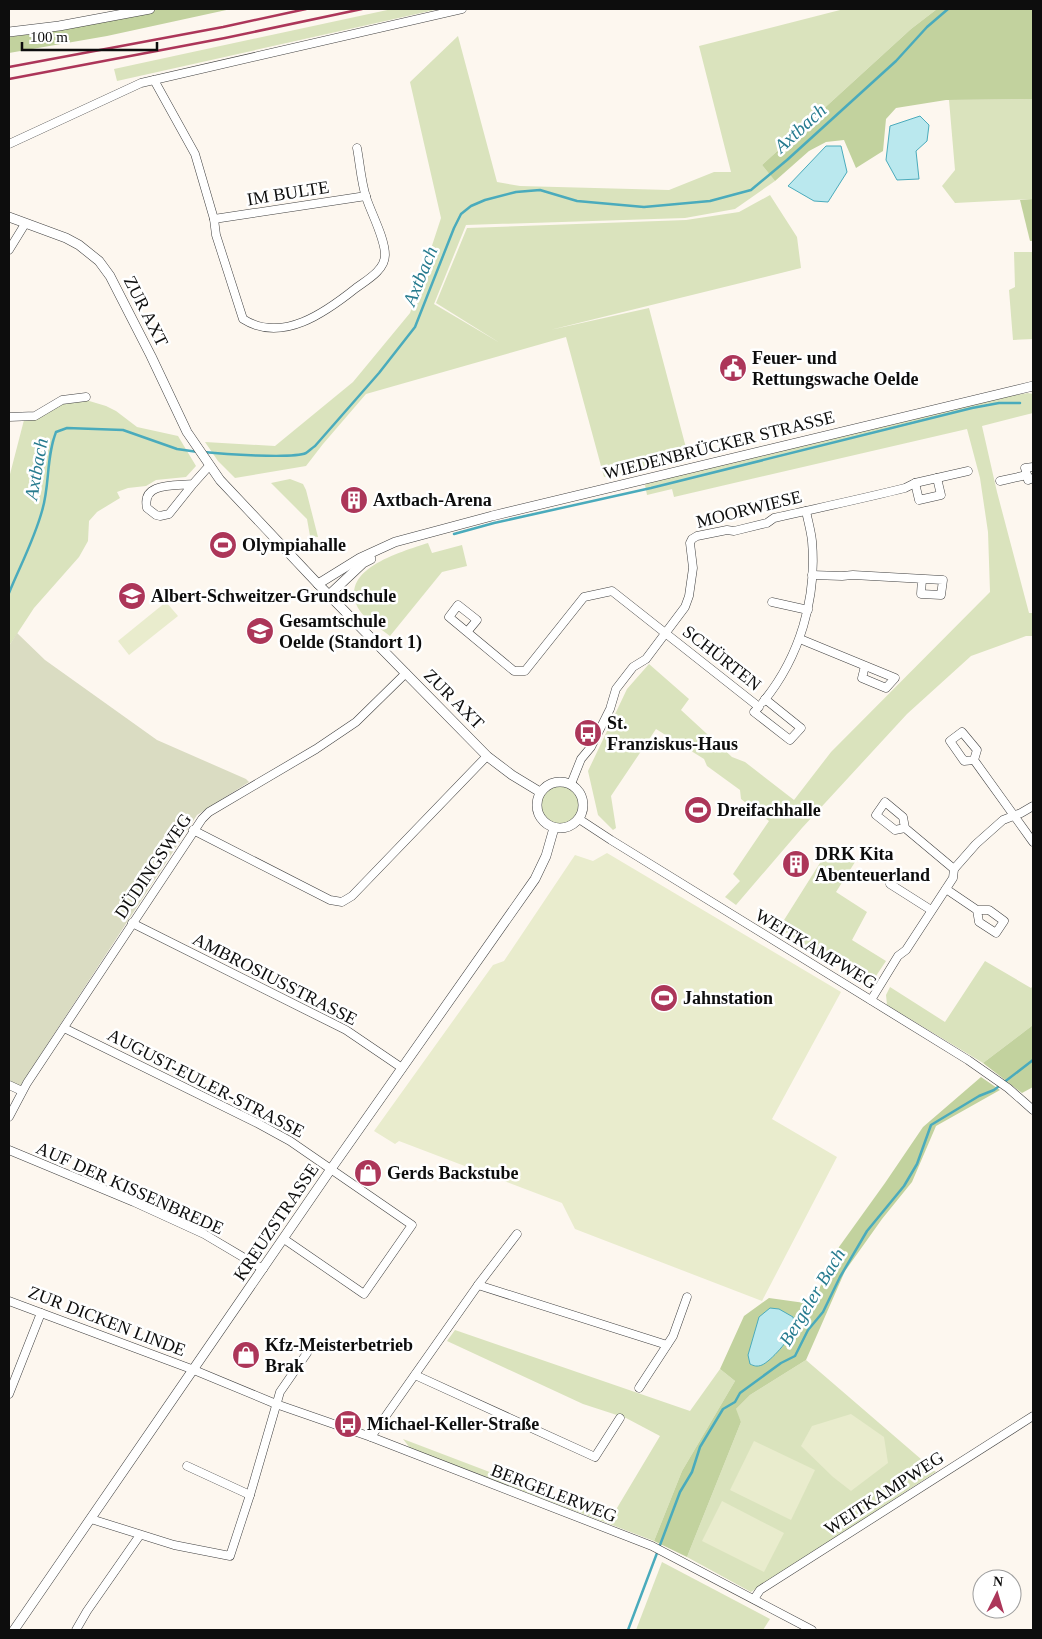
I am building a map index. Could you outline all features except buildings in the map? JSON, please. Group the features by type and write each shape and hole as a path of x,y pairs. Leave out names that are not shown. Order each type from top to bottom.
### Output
{"street":[{"path":"9,32 59,26 150,9"},
{"path":"9,144 140,83 462,9"},
{"path":"154,80 195,154 214,219 216,235 244,319 253,325 275,328 307,321 328,310 376,273 382,265 385,255 366,196 357,148"},
{"name":"IM BULTE","path":"214,219 366,196"},
{"name":"ZUR AXT","path":"9,217 79,245 99,261 110,276 192,440 209,466 229,490 318,584 487,756 512,775 540,792"},
{"path":"9,250 25,224"},
{"name":"WIEDENBRÜCKER STRASSE","path":"318,584 372,552 395,542 492,516 1033,386"},
{"path":"9,417 35,416 62,400 86,397"},
{"path":"193,484 157,488 150,491 146,496 147,508 156,515 169,514 209,466"},
{"path":"1000,481 1030,476 1025,468 1033,467"},
{"name":"MOORWIESE","path":"570,784 581,759 591,747 607,716 616,689 633,667 646,659 684,607 689,596 693,568 690,543 692,539 697,536 768,523 774,518 905,488 915,483 968,471"},
{"path":"915,483 919,500 941,495 937,478"},
{"name":"SCHÜRTEN","path":"765,699 801,728 790,740 754,712 786,668 800,639 808,610 812,575 812,540 806,511"},
{"name":"WIEDENBRÜCKER STRASSE","path":"329,595 363,563 414,538"},
{"path":"812,575 922,579"},
{"name":"SCHÜRTEN","path":"468,632 514,671 525,671 584,597 612,591 759,707"},
{"path":"772,602 808,610"},
{"path":"800,639 865,666"},
{"name":"DÜDINGSWEG","path":"9,1117 22,1091 132,923 193,830 209,812 316,749 356,722 406,673"},
{"path":"193,830 330,900 342,902 352,896 487,756"},
{"path":"974,760 1033,842"},
{"path":"551,783 570,784 582,795 583,811 579,819 568,827 554,828 544,822 538,812 537,805 540,792 551,783"},
{"path":"871,1000 898,956 906,950 953,878 954,869 976,844 1003,820 1033,806"},
{"name":"WEITKAMPWEG","path":"579,819 871,1000 1008,1088 1033,1110"},
{"name":"KREUZSTRASSE","path":"14,1630 402,1068 535,879 546,856 554,828"},
{"path":"905,828 954,869"},
{"path":"890,884 931,910"},
{"path":"946,889 977,910"},
{"name":"AMBROSIUSSTRASSE","path":"132,923 346,1030 402,1068"},
{"name":"AUGUST-EULER-STRASSE","path":"64,1028 290,1141 412,1225 364,1294 284,1239"},
{"path":"9,1085 22,1091"},
{"name":"AUF DER KISSENBREDE","path":"9,1150 134,1202 204,1234 263,1269"},
{"path":"371,1437 516,1234"},
{"path":"478,1285 667,1346"},
{"path":"639,1388 673,1336 687,1297"},
{"name":"ZUR DICKEN LINDE","path":"9,1301 194,1370"},
{"path":"9,1394 41,1313"},
{"path":"91,1519 174,1545 230,1556 280,1392 307,1353"},
{"name":"BERGELERWEG","path":"194,1370 276,1404 371,1437 652,1546 812,1630"},
{"path":"415,1375 595,1457 620,1418"},
{"name":"WEITKAMPWEG","path":"754,1599 760,1590 1033,1416"},
{"path":"187,1466 250,1495"},
{"path":"76,1630 140,1535"}],"green space":[{"path":"161,9 231,9 107,36 9,53 9,37 59,30"},
{"path":"392,9 439,9 117,81 114,69"},
{"path":"844,9 937,9 911,29 762,165 775,181 735,209 685,218 466,225 434,304 500,343 436,303 467,228 686,220 739,212 770,195 797,237 801,268 550,330 649,308 689,459 604,477 566,337 366,394 306,466 235,478 218,461 205,442 275,446 353,382 410,313 441,218 410,82 458,36 497,182 520,186 669,190 714,172 731,172 699,46"},
{"path":"937,9 1033,9 1033,99 946,100 896,108 886,119 883,151 856,168 844,140 826,142 809,151 775,181 762,165 911,29"},
{"path":"1033,99 1033,199 955,203 942,186 955,170 949,100"},
{"path":"1033,199 1033,241 1030,241 1020,200"},
{"path":"1014,252 1033,252 1033,339 1013,340 1009,290 1015,287"},
{"path":"1033,394 1033,413 982,426 997,492 1029,613 1033,613 1033,636 1026,636 971,656 907,714 802,828 736,905 725,897 740,881 733,874 769,821 741,799 740,790 707,766 704,759 656,729 611,796 616,828 613,830 598,815 588,771 627,689 649,664 689,699 681,710 732,757 745,762 794,800 831,752 990,592 988,532 980,478 967,429 674,497 672,489 647,495 645,485 1009,396"},
{"path":"86,400 116,411 137,427 178,436 196,466 186,477 156,480 146,486 128,488 117,492 120,498 97,512 89,521 88,541 79,557 34,608 9,646 9,478 24,420 62,402"},
{"path":"290,479 303,484 306,490 318,537 310,536 307,519 271,483"},
{"path":"428,543 432,553 462,545 467,566 442,572 390,636 369,621 360,611 354,597 356,584 363,574 374,565"},
{"path":"166,602 178,616 129,655 118,641"},
{"path":"17,633 45,660 157,740 249,782 197,815 20,1086 9,1081 9,646"},
{"path":"560,786 573,792 579,805 573,818 560,824 547,818 541,805 547,792"},
{"path":"830,847 855,862 836,892 867,912 852,940 886,961 870,985 779,928"},
{"path":"607,853 841,992 772,1119 837,1157 762,1301 575,1229 562,1203 399,1141 395,1144 374,1131 493,965 504,961 575,855 593,861"},
{"path":"985,961 1031,988 1033,986 1033,1025 983,1063 887,1005 886,995 890,987 945,1022"},
{"path":"1033,1025 1033,1087 1022,1093 983,1063"},
{"path":"981,1077 1000,1090 936,1126 912,1182 882,1219 845,1271 806,1360 750,1395 736,1409 741,1422 687,1557 654,1541 682,1471 735,1381 720,1369 744,1316 769,1298 812,1304 839,1247 923,1127"},
{"path":"455,1330 690,1411 720,1369 735,1381 682,1471 654,1541 410,1448 403,1439 611,1518 660,1436 626,1418 583,1404 447,1341"},
{"path":"806,1360 936,1472 751,1592 687,1557 741,1422 735,1410 750,1395"},
{"path":"851,1414 884,1437 888,1463 851,1491 833,1477 801,1446 812,1426"},
{"path":"754,1441 815,1470 791,1520 730,1490"},
{"path":"722,1501 784,1533 764,1572 702,1541"},
{"path":"662,1562 770,1619 763,1630 636,1630"}],"water":[{"path":"920,116 929,125 927,141 916,151 919,179 897,180 886,160 890,126"},
{"path":"826,146 841,146 847,172 828,202 814,201 788,186"},
{"path":"770,1308 779,1309 793,1317 794,1329 784,1344 770,1359 762,1365 754,1366 750,1364 748,1355 759,1317"}],"waterway":[{"name":"Axtbach","path":"204,452 287,456 306,453 315,446 379,373 415,327 454,228 461,214 471,206 485,200 516,192 540,190 577,201 644,207 710,201 751,190 787,160 896,61 927,27 948,9"},
{"path":"454,534 494,523 651,488 972,408 999,403 1020,403"},
{"name":"Axtbach","path":"9,593 39,522 56,432 67,428 123,430 177,449 198,452"},
{"name":"Bergeler Bach","path":"628,1630 680,1492 692,1472 700,1447 723,1409 735,1402 740,1393 781,1363 795,1356 808,1330 823,1312 840,1277 867,1231 904,1186 917,1164 931,1125 979,1096 994,1090 1033,1060"}],"railway":[{"path":"9,67 223,27 306,9"},
{"path":"9,79 225,38 362,9"}],"place":[{"name":"Feuer- und Rettungswache Oelde","path":"733,368"},
{"name":"Axtbach-Arena","path":"354,500"},
{"name":"Olympiahalle","path":"223,545"},
{"name":"Albert-Schweitzer-Grundschule","path":"132,596"},
{"name":"Gesamtschule Oelde (Standort 1)","path":"260,631"},
{"name":"St. Franziskus-Haus","path":"588,733"},
{"name":"Dreifachhalle","path":"698,810"},
{"name":"DRK Kita Abenteuerland","path":"796,864"},
{"name":"Jahnstation","path":"664,998"},
{"name":"Gerds Backstube","path":"368,1173"},
{"name":"Kfz-Meisterbetrieb Brak","path":"246,1355"},
{"name":"Michael-Keller-Straße","path":"348,1424"}]}
